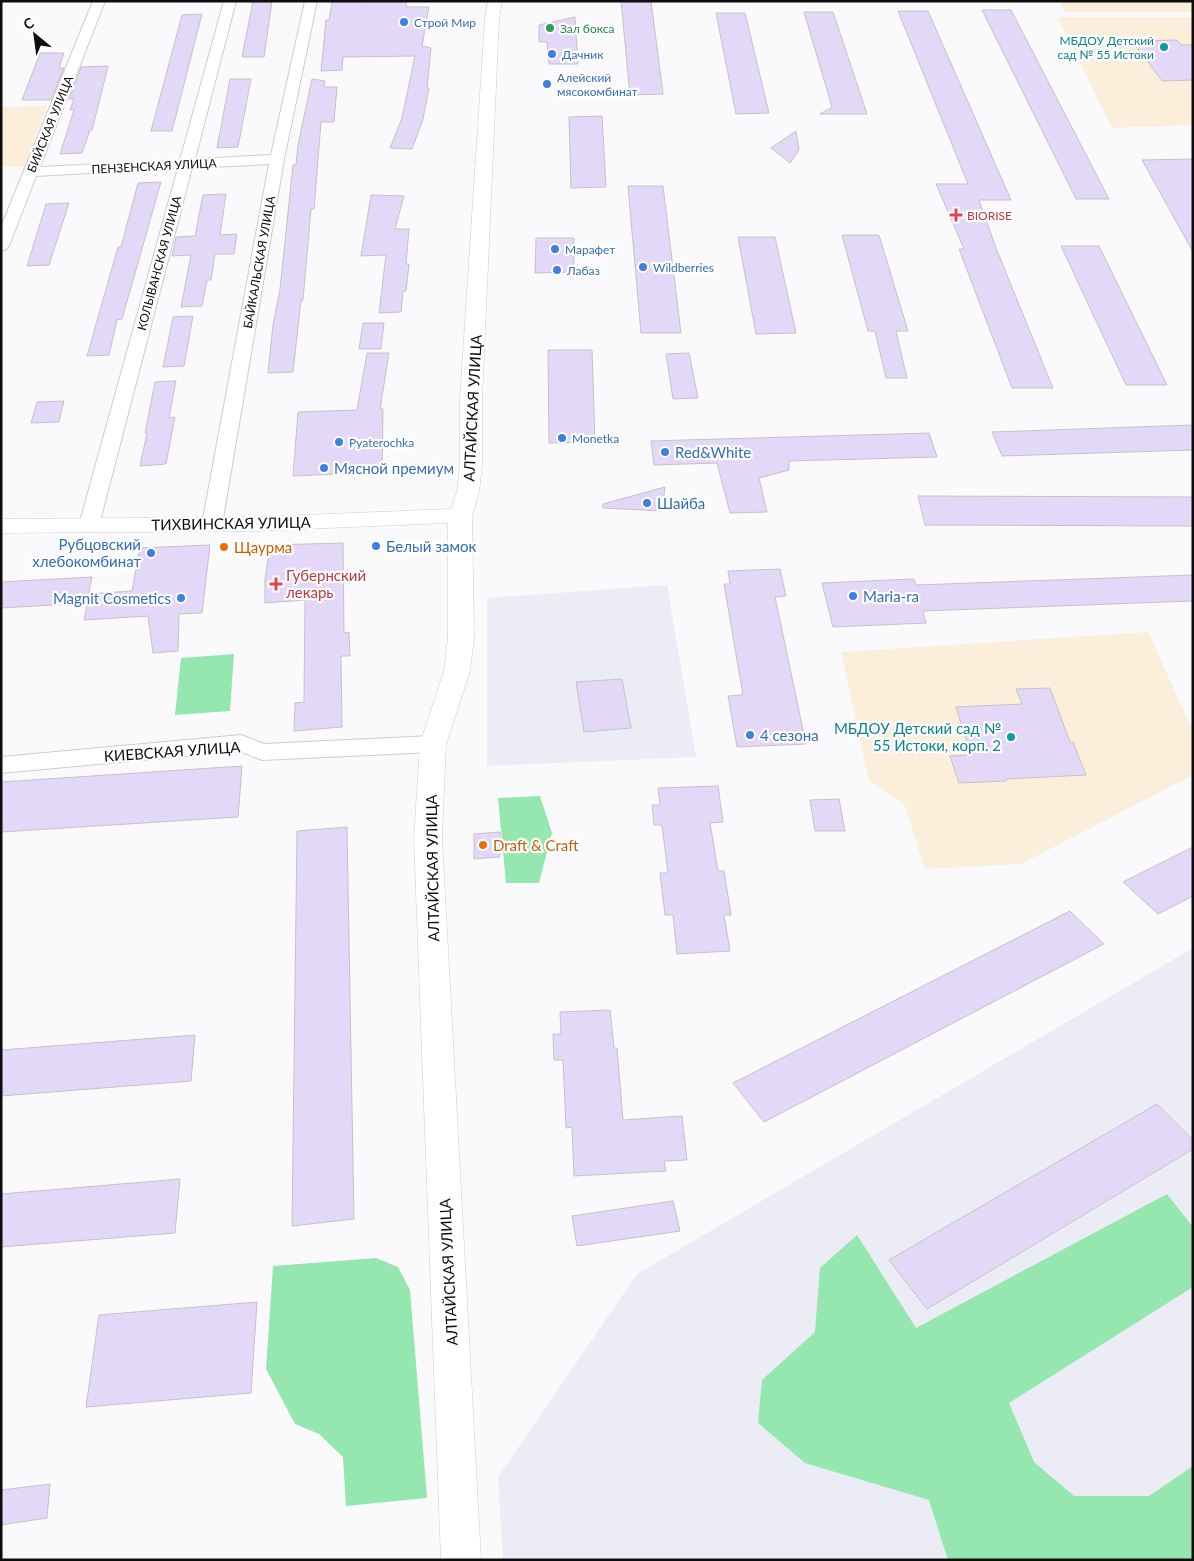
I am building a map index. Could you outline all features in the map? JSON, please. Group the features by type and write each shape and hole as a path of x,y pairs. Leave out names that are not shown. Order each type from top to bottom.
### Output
{"main road":[{"name":"АЛТАЙСКАЯ УЛИЦА","path":"461,1560 428,838 432,744 457,671 461,638 460,516 468,492 471,464 471,399 480,211 492,20 495,1"},
{"name":"ТИХВИНСКАЯ УЛИЦА","path":"1,526 212,524 460,516"}],"street":[{"name":"БИЙСКАЯ УЛИЦА","path":"1,246 99,1"},
{"name":"КОЛЫВАНСКАЯ УЛИЦА","path":"89,525 230,1"},
{"name":"БАЙКАЛЬСКАЯ УЛИЦА","path":"212,524 277,159 311,1"},
{"name":"ПЕНЗЕНСКАЯ УЛИЦА","path":"31,172 277,159"},
{"name":"КИЕВСКАЯ УЛИЦА","path":"1,765 241,743 262,752 432,744"}],"shaded area":[{"path":"1059,1 1193,1 1193,12 1065,12"},
{"path":"1058,17 1193,17 1193,125 1112,128"},
{"path":"47,106 24,167 1,167 1,107"},
{"path":"667,585 696,757 487,766 487,598"},
{"path":"1148,632 1193,731 1193,775 1021,864 925,869 904,804 869,781 841,652"},
{"path":"1193,948 1193,1560 503,1560 498,1477 637,1274"}],"green space":[{"path":"234,654 230,711 175,715 181,658"},
{"path":"540,796 552,833 539,883 506,883 498,798"},
{"path":"1167,1194 1193,1227 1193,1287 1009,1403 1034,1462 1074,1496 1149,1496 1193,1466 1193,1560 948,1560 929,1500 805,1463 758,1423 762,1380 815,1332 820,1268 857,1235 916,1328"},
{"path":"376,1258 398,1267 410,1290 427,1498 346,1506 343,1457 319,1434 295,1424 266,1369 273,1266"}],"building":[{"path":"253,1 272,1 264,57 242,57"},
{"path":"407,1 406,7 429,7 422,46 431,48 427,88 429,88 423,119 412,149 390,148 402,118 415,56 343,57 342,70 321,71 326,20 329,20 332,2"},
{"path":"621,1 651,1 663,94 630,95"},
{"path":"982,10 1011,10 1109,199 1076,199"},
{"path":"898,11 928,11 1011,200 979,200 996,248 1053,388 1012,388 959,249 964,249 936,184 968,184"},
{"path":"804,12 833,12 867,114 820,114 832,107"},
{"path":"716,13 745,13 769,113 736,114"},
{"path":"202,14 172,131 151,131 182,15"},
{"path":"575,17 578,64 549,64 547,42 539,42 539,25"},
{"path":"1177,40 1181,45 1193,45 1193,80 1162,81 1132,41"},
{"path":"40,53 64,53 59,68 64,68 51,100 22,100"},
{"path":"108,66 92,130 90,130 82,153 60,154 74,110 70,110 74,99 69,99 81,67"},
{"path":"230,79 251,79 238,147 217,148"},
{"path":"312,79 325,81 324,87 337,87 334,122 321,122 314,209 311,209 303,300 301,300 293,372 268,373 273,325 280,289 293,165 296,164 298,145"},
{"path":"602,116 606,187 571,188 569,117"},
{"path":"796,131 799,150 790,163 771,148"},
{"path":"1193,159 1193,252 1142,160"},
{"path":"161,182 122,319 117,320 109,355 87,356 118,247 121,247 138,183"},
{"path":"628,186 663,186 681,333 641,333"},
{"path":"226,194 220,235 237,234 234,254 215,254 211,280 207,280 202,306 181,307 191,255 172,256 176,237 195,236 203,195"},
{"path":"371,195 404,196 395,229 409,229 406,264 409,264 401,312 379,313 386,255 361,256"},
{"path":"69,203 49,265 27,266 46,204"},
{"path":"842,235 879,235 908,331 896,331 907,378 886,378 875,331 868,331"},
{"path":"738,237 775,237 796,333 756,334"},
{"path":"536,238 574,238 574,272 535,273"},
{"path":"1061,246 1099,246 1167,385 1126,385"},
{"path":"193,316 184,366 163,367 173,317"},
{"path":"363,323 384,323 381,349 359,349"},
{"path":"548,350 592,350 595,442 549,443"},
{"name":"Pyaterochka","path":"367,353 389,353 380,409 383,409 382,472 293,476 298,412 357,410"},
{"path":"689,353 698,398 673,399 666,354"},
{"path":"176,381 169,418 175,417 166,464 140,466 155,382"},
{"path":"64,401 59,422 31,423 37,402"},
{"path":"1193,425 1193,450 1002,456 992,432"},
{"path":"929,433 937,457 789,461 789,470 759,478 767,512 730,513 717,463 654,465 651,441"},
{"name":"Шайба","path":"665,487 662,511 603,508 603,504"},
{"path":"918,496 1193,497 1193,526 925,525"},
{"path":"343,543 344,633 349,632 350,656 341,656 342,727 294,731 295,703 304,702 305,600 265,603 265,580 270,545"},
{"path":"210,545 202,613 179,614 178,651 153,653 148,616 84,620 89,594 132,591 140,548"},
{"path":"780,569 786,596 775,597 806,744 737,747 728,696 743,695 724,584 730,584 728,571"},
{"path":"1193,575 1193,601 923,611 926,623 833,627 822,583 914,579 916,585"},
{"path":"92,577 87,603 1,608 1,582"},
{"path":"622,679 631,728 584,732 576,682"},
{"name":"МБДОУ Детский сад № 55 Истоки, корп. 2","path":"1050,688 1070,742 1073,742 1086,775 959,783 950,756 971,755 956,707 1022,704 1016,689"},
{"path":"242,766 238,817 1,832 1,782"},
{"path":"718,786 723,822 710,823 718,871 724,871 731,915 724,915 730,951 677,954 673,915 665,915 660,873 668,873 662,825 654,825 652,805 660,805 658,788"},
{"path":"839,799 845,831 815,831 810,800"},
{"path":"347,827 354,1219 292,1226 297,831"},
{"path":"500,832 500,857 474,859 474,834"},
{"path":"1193,847 1193,896 1158,914 1123,882"},
{"path":"1070,911 1104,944 764,1122 733,1083"},
{"path":"610,1010 614,1048 617,1048 623,1120 682,1116 687,1160 664,1161 666,1171 574,1176 572,1127 566,1128 563,1060 554,1060 553,1034 561,1034 560,1012"},
{"path":"195,1035 191,1081 1,1096 1,1050"},
{"path":"1157,1104 1193,1140 1193,1149 927,1309 889,1260"},
{"path":"180,1179 175,1233 1,1247 1,1194"},
{"path":"673,1201 680,1231 577,1246 572,1216"},
{"path":"257,1302 251,1393 86,1407 99,1315"},
{"path":"50,1484 47,1518 1,1525 1,1490"}],"place":[{"name":"Строй Мир","path":"404,22"},
{"name":"Зал бокса","path":"550,28"},
{"name":"МБДОУ Детский сад № 55 Истоки","path":"1164,47"},
{"name":"Дачник","path":"552,54"},
{"name":"Алейский мясокомбинат","path":"547,84"},
{"name":"BIORISE","path":"956,215"},
{"name":"Марафет","path":"555,249"},
{"name":"Wildberries","path":"643,267"},
{"name":"Лабаз","path":"557,270"},
{"name":"Monetka","path":"562,438"},
{"name":"Pyaterochka","path":"339,442"},
{"name":"Red&White","path":"665,452"},
{"name":"Мясной премиум","path":"324,468"},
{"name":"Шайба","path":"647,503"},
{"name":"Белый замок","path":"376,546"},
{"name":"Щаурма","path":"224,547"},
{"name":"Рубцовский хлебокомбинат","path":"151,553"},
{"name":"Губернский лекарь","path":"276,584"},
{"name":"Maria-ra","path":"853,596"},
{"name":"Magnit Cosmetics","path":"181,598"},
{"name":"4 сезона","path":"750,735"},
{"name":"МБДОУ Детский сад № 55 Истоки, корп. 2","path":"1011,737"},
{"name":"Draft & Craft","path":"483,845"}]}
